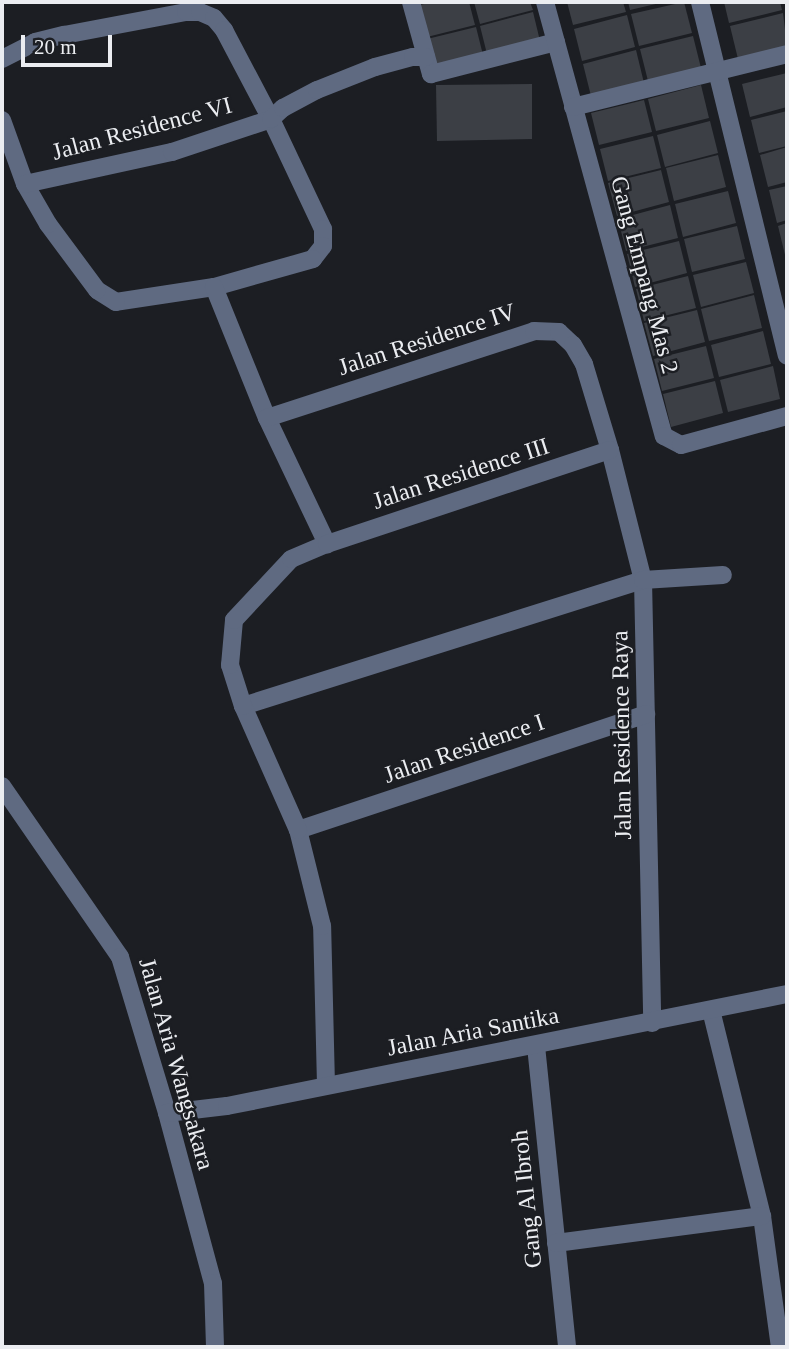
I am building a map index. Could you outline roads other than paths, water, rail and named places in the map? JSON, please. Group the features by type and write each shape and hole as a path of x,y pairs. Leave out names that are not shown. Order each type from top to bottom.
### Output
{"street":[{"path":"411,2 431,74 556,42"},
{"name":"Gang Empang Mas 2","path":"545,2 664,436 681,445 787,416"},
{"path":"700,2 787,355"},
{"path":"2,59 35,42 64,35 200,12 214,18 224,30 271,119 323,229 323,246 313,258 214,287 127,302 105,298 48,224 25,184 2,120"},
{"path":"573,107 787,54"},
{"name":"Jalan Residence VI","path":"25,184 172,152 271,119 283,108 317,90 375,67 426,57"},
{"path":"214,287 267,418 327,544"},
{"name":"Jalan Residence IV","path":"267,418 473,350 547,330 559,332 573,345 584,364 610,450"},
{"name":"Jalan Residence III","path":"326,1085 322,926 298,831 243,706 230,665 234,620 291,559 327,544 610,450"},
{"name":"Jalan Residence Raya","path":"610,450 643,580 652,1023"},
{"path":"243,706 643,580 723,575"},
{"name":"Jalan Residence I","path":"298,831 646,714"},
{"name":"Jalan Aria Wangsakara","path":"2,786 120,957 167,1114 212,1283 215,1347"},
{"name":"Jalan Aria Santika","path":"167,1114 227,1106 787,994"},
{"path":"711,1010 762,1216 780,1347"},
{"name":"Gang Al Ibroh","path":"536,1046 566,1347"},
{"path":"556,1243 762,1216"}]}
